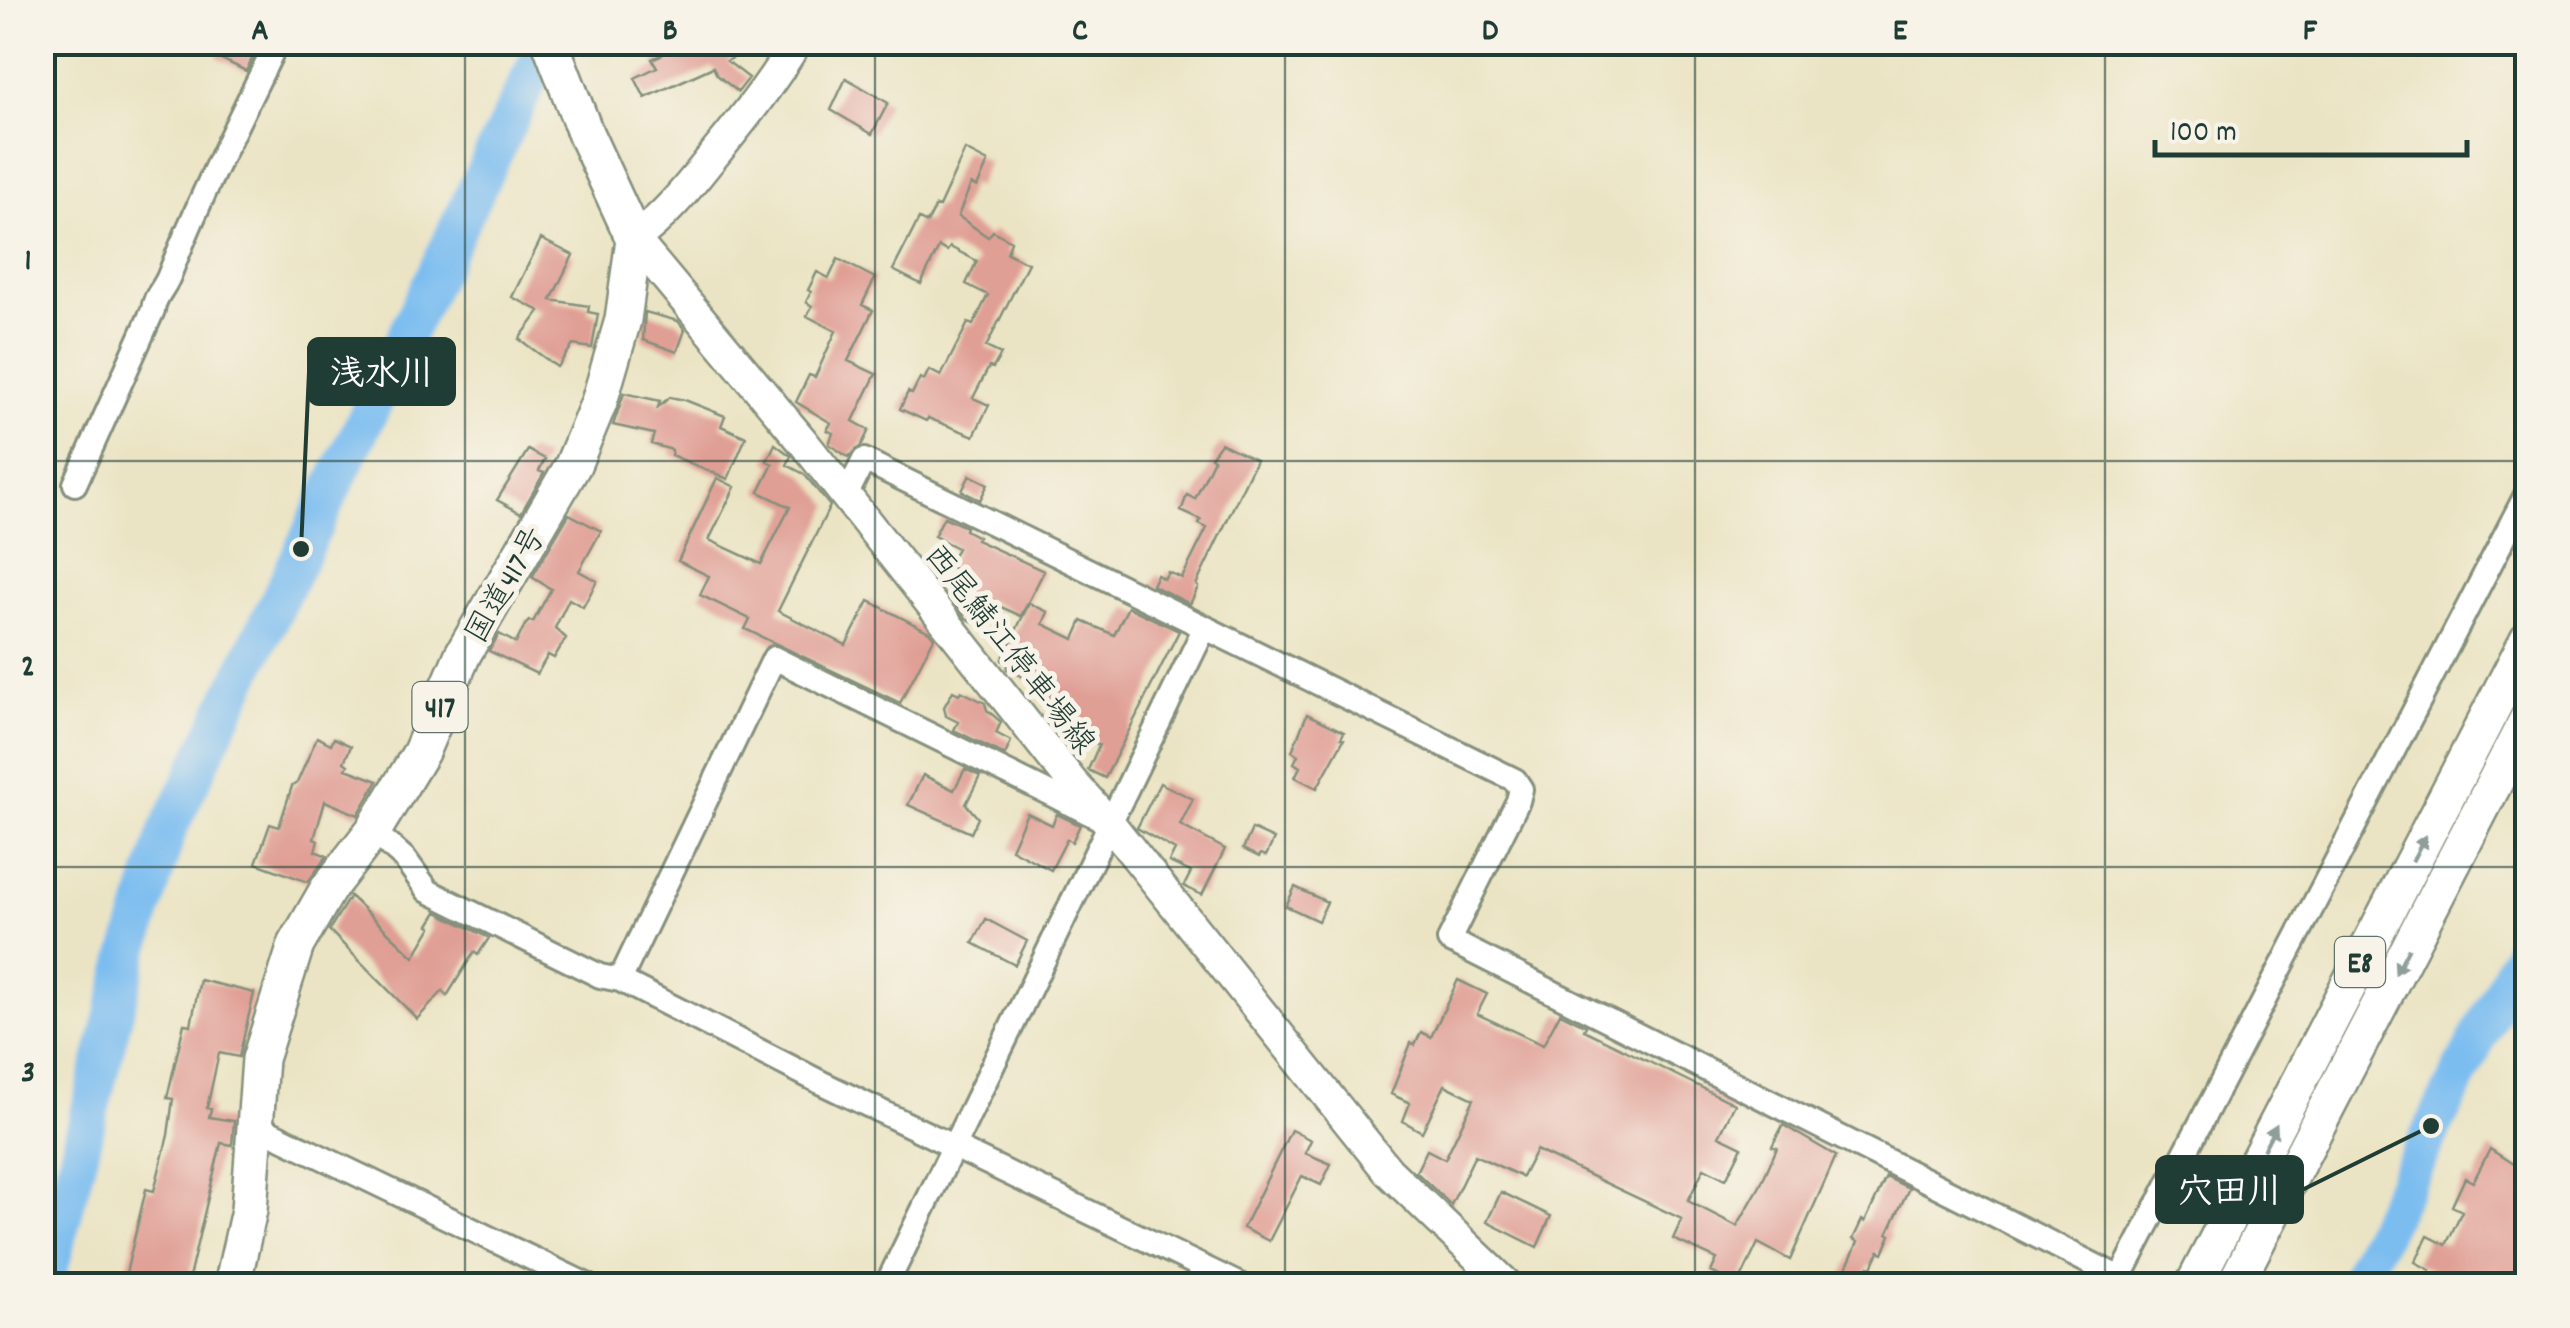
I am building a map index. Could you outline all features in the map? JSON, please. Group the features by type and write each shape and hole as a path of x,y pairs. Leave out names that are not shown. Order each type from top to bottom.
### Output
{"highway":[{"path":"550,42 586,135 634,240"},
{"name":"国道417号","path":"232,1286 248,1210 260,1059 296,945 328,888 373,831 421,752 463,654 573,465 600,402 623,320 634,240"},
{"name":"E8","path":"2193,1286 2528,639"},
{"name":"E8","path":"2234,1286 2528,718"}],"main road":[{"path":"634,240 660,220 727,140 776,76 796,42"},
{"name":"西尾鯖江停車場線","path":"634,240 804,443 1072,782 1110,824 1388,1171 1508,1286"}],"street":[{"path":"75,484 153,310 154,300 167,282 188,223 277,42"},
{"path":"845,498 864,460 1515,780 1521,789 1518,801 1449,940 2118,1282 2528,491"},
{"path":"886,1286 1205,627"},
{"path":"620,980 774,658 1110,824"},
{"path":"373,831 405,860 428,891 600,976 620,980 1242,1286"},
{"path":"254,1125 589,1286"}],"green space":[{"path":"43,716 60,740 43,824"}],"building":[{"path":"224,42 260,42 246,71 217,57"},
{"path":"673,42 764,42 727,61 749,78 738,92 713,67 645,98 635,78 657,67 652,59 665,53 662,47"},
{"path":"846,78 888,103 872,134 831,110"},
{"path":"965,150 988,162 977,187 971,184 958,216 988,237 993,231 1011,241 1007,253 1028,263 986,347 1001,354 993,368 989,367 973,398 989,405 974,436 900,409 908,392 912,394 929,370 941,376 968,323 973,325 988,295 966,284 977,261 950,247 947,251 939,247 921,284 893,270 919,219 927,223 939,207"},
{"path":"541,239 573,255 551,300 589,306 588,312 598,314 592,348 573,345 557,367 519,339 540,311 512,297"},
{"path":"838,259 875,278 862,305 873,310 848,361 876,374 853,421 869,430 861,446 848,457 829,444 833,433 827,430 831,423 796,402 809,375 815,377 836,331 807,316 812,306 806,302 811,292 808,290 817,272 829,278"},
{"path":"645,312 678,321 685,330 677,352 643,340"},
{"path":"624,393 660,401 658,407 670,397 685,400 725,416 721,426 746,437 728,479 671,455 672,450 651,444 654,434 613,425"},
{"path":"1221,443 1256,460 1190,604 1152,585 1157,575 1164,579 1168,572 1182,578 1207,528 1199,524 1201,520 1181,511 1187,495 1195,499 1214,459 1211,457"},
{"path":"775,444 791,456 787,465 804,474 830,506 778,611 846,645 869,601 929,632 934,638 900,703 745,629 750,619 700,595 709,576 678,561 717,478 735,487 709,540 761,564 790,507 759,492 773,464 767,461"},
{"path":"528,450 545,459 539,471 544,473 521,513 497,500"},
{"path":"970,475 988,484 980,500 962,491"},
{"path":"569,514 601,531 579,571 597,581 583,607 569,599 555,628 566,638 554,658 548,655 537,674 489,651 499,634 516,643 525,625 533,622 551,589 532,577"},
{"path":"944,517 966,527 978,537 976,540 1044,571 1021,616 986,600 974,622 966,618 953,601 965,574 948,566 957,548 934,536"},
{"path":"1029,603 1048,612 1043,624 1074,639 1082,621 1114,635 1128,607 1179,631 1105,778 1088,770 1099,745 1068,729 1074,717 1047,704 1053,692 1007,669 1009,664 1002,660"},
{"path":"953,691 985,703 1001,722 996,733 1011,741 1005,755 954,730 958,722 946,716 944,707"},
{"path":"1307,714 1344,732 1344,739 1317,788 1295,777 1300,767 1294,763 1298,755 1292,751"},
{"path":"317,737 331,744 334,738 351,746 344,762 348,765 346,769 378,781 358,815 325,801 314,839 318,841 315,851 327,856 308,882 256,863 270,824 279,827 292,786 297,783"},
{"path":"965,769 980,776 966,804 978,818 971,833 908,805 923,775 954,790"},
{"path":"1160,783 1193,799 1180,825 1225,849 1202,895 1184,886 1191,872 1169,862 1175,850 1137,828"},
{"path":"1027,813 1052,825 1057,814 1080,825 1072,842 1067,839 1051,870 1011,849"},
{"path":"1252,829 1274,839 1266,856 1243,849"},
{"path":"1295,887 1327,902 1318,921 1286,906"},
{"path":"350,896 414,957 437,912 489,938 478,955 474,952 447,996 443,991 417,1019 329,930"},
{"path":"986,919 1027,941 1015,965 973,943"},
{"path":"200,980 254,993 239,1057 219,1053 207,1108 211,1109 209,1117 234,1121 232,1145 221,1143 187,1286 123,1286 146,1189 154,1191 168,1135 173,1099 167,1098 184,1024 191,1025"},
{"path":"1458,980 1487,994 1477,1014 1543,1045 1560,1013 1586,1026 1584,1030 1735,1104 1719,1136 1742,1147 1726,1179 1704,1168 1688,1201 1737,1226 1760,1186 1783,1125 1836,1156 1790,1260 1758,1243 1738,1285 1711,1272 1717,1259 1673,1239 1682,1219 1536,1150 1522,1177 1475,1155 1451,1205 1416,1172 1427,1150 1445,1159 1474,1099 1445,1085 1422,1132 1403,1121 1410,1103 1391,1094 1411,1043 1415,1045 1421,1032 1431,1037"},
{"path":"1291,1130 1311,1140 1305,1153 1331,1164 1321,1185 1302,1176 1269,1241 1243,1228"},
{"path":"2490,1149 2528,1174 2528,1286 2422,1286 2430,1270 2415,1262 2428,1236 2446,1245 2462,1211 2452,1206 2465,1178 2473,1182"},
{"path":"1886,1177 1909,1188 1888,1233 1891,1235 1860,1286 1838,1286 1858,1242 1853,1239"},
{"path":"1501,1192 1551,1216 1537,1247 1487,1222"}],"waterway":[{"path":"45,1286 128,960 168,830 547,42"},
{"path":"2354,1286 2528,938"}],"place":[{"name":"浅水川","path":"301,549"},
{"name":"穴田川","path":"2431,1126"}]}
